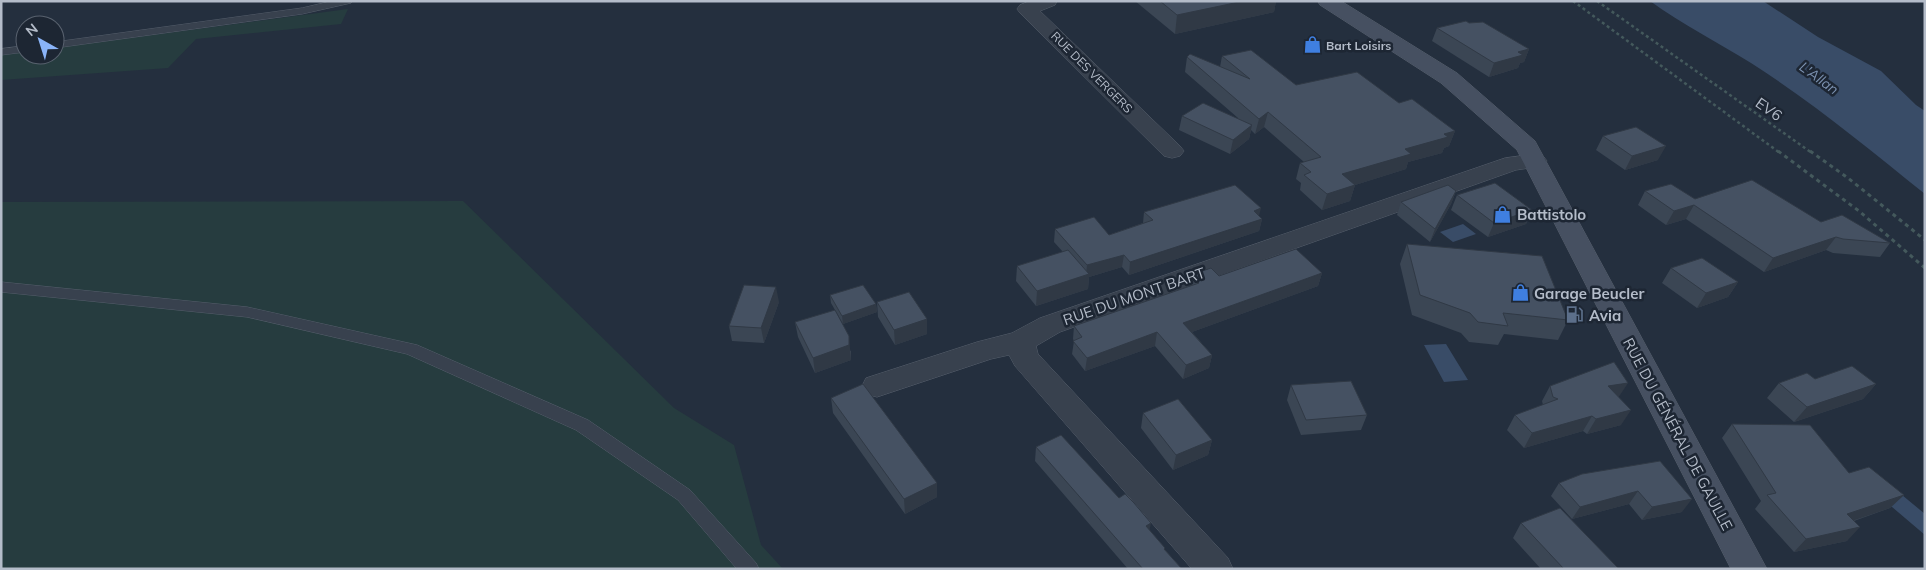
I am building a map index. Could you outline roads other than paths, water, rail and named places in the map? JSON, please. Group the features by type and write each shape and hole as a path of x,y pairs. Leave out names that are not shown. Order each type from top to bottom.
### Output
{"main road":[{"name":"RUE DU GÉNÉRAL DE GAULLE","path":"1327,1 1449,78 1527,146 1749,569"}],"street":[{"name":"RUE DES VERGERS","path":"1048,1 1027,9 1172,152"},
{"name":"RUE DU MONT BART","path":"877,386 988,349 1020,342 1060,322 1513,163 1535,160"},
{"path":"1020,342 1025,358 1215,569"}],"lane":[{"path":"65,44 302,11 347,1"},
{"path":"1,52 15,50"},
{"path":"1,287 247,312 411,349 582,425 684,495 749,569"}],"water":[{"name":"L'Allan","path":"1650,1 1763,1 1818,37 1881,71 1916,105 1925,111 1925,194 1796,93"},
{"path":"1463,224 1476,234 1453,242 1440,232"},
{"path":"1446,344 1468,380 1444,382 1424,345"},
{"path":"1902,495 1925,514 1925,535 1885,501"}],"place":[{"name":"Bart Loisirs","path":"1312,45"},
{"name":"Battistolo","path":"1503,214"},
{"name":"Garage Beucler","path":"1520,293"},
{"name":"Avia","path":"1575,315"}]}
